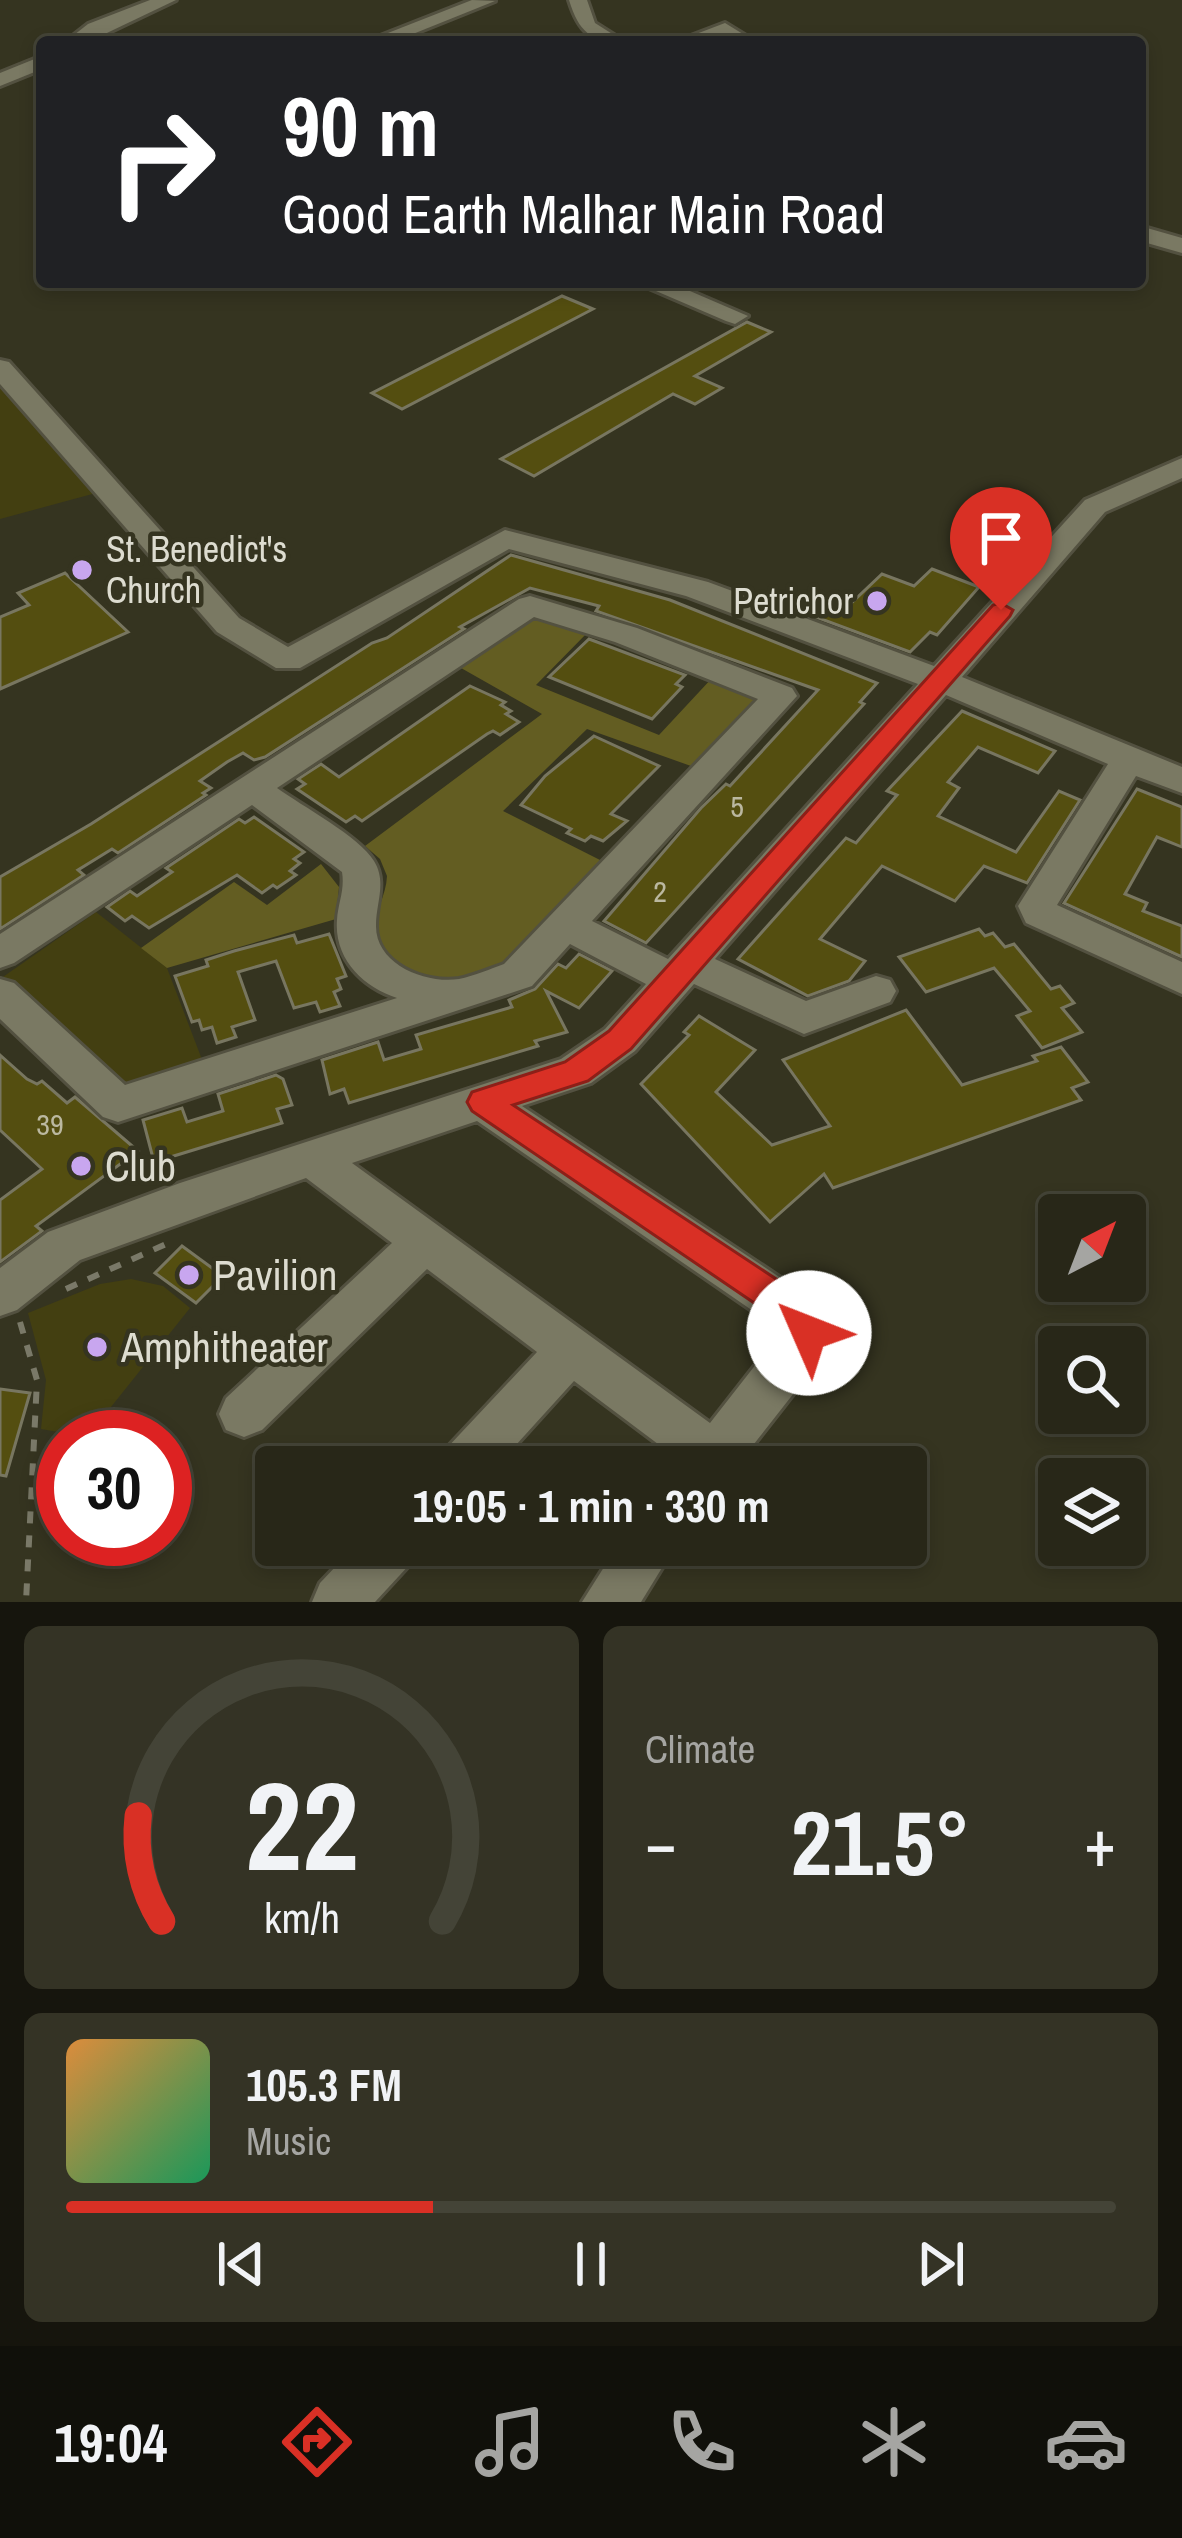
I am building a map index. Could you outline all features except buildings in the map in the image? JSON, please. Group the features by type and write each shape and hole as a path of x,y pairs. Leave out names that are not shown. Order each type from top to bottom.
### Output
{"street":[{"path":"124,0 146,8"},
{"path":"84,36 167,0"},
{"path":"391,36 485,0"},
{"path":"576,1 587,26 604,36"},
{"path":"95,28 111,36"},
{"path":"704,36 725,29 736,36"},
{"path":"0,80 36,65"},
{"path":"1146,235 1182,246"},
{"path":"663,288 735,316"},
{"path":"0,368 228,625 288,661 505,538 697,590 938,680 1182,782"},
{"path":"9,1303 64,1246 196,1196 576,1072 620,1040 1096,506 1182,467"},
{"path":"0,953 530,606 626,634 780,696 518,974 118,1105 0,994"},
{"path":"1129,759 1036,906 1040,913 1182,980"},
{"path":"254,789 358,865 364,884 355,932 377,971 423,992 460,994"},
{"path":"565,924 804,1018 876,991"},
{"path":"483,1102 806,1321 806,1340 721,1446"},
{"path":"312,1158 690,1446"},
{"path":"244,1414 424,1242"},
{"path":"482,1446 569,1351"},
{"path":"340,1602 373,1566"},
{"path":"609,1602 635,1566"}],"path":[{"path":"56,1294 175,1242 196,1196"},
{"path":"9,1303 37,1380 26,1602"}],"shaded area":[{"path":"0,388 96,493 0,519"},
{"path":"530,612 589,631 536,685 659,735 713,677 768,698 705,771 587,729 503,811 602,861 518,952 466,979 438,980 402,969 380,949 375,922 387,876 380,859 365,846 542,714 454,664"},
{"path":"321,864 339,887 336,919 167,968 141,948 234,882 267,905"},
{"path":"96,912 167,968 206,1070 128,1096 0,979"},
{"name":"Amphitheater","path":"131,1279 163,1286 190,1308 109,1410 43,1410 46,1380 28,1313 100,1284"}],"place":[{"name":"St. Benedict's Church","path":"82,570"},
{"name":"Petrichor","path":"877,601"},
{"name":"Club","path":"81,1166"},
{"name":"Pavilion","path":"189,1275"},
{"name":"Amphitheater","path":"97,1347"}],"route":[{"path":"809,1333 801,1315 483,1102 576,1072 620,1040 1001,610"}]}
